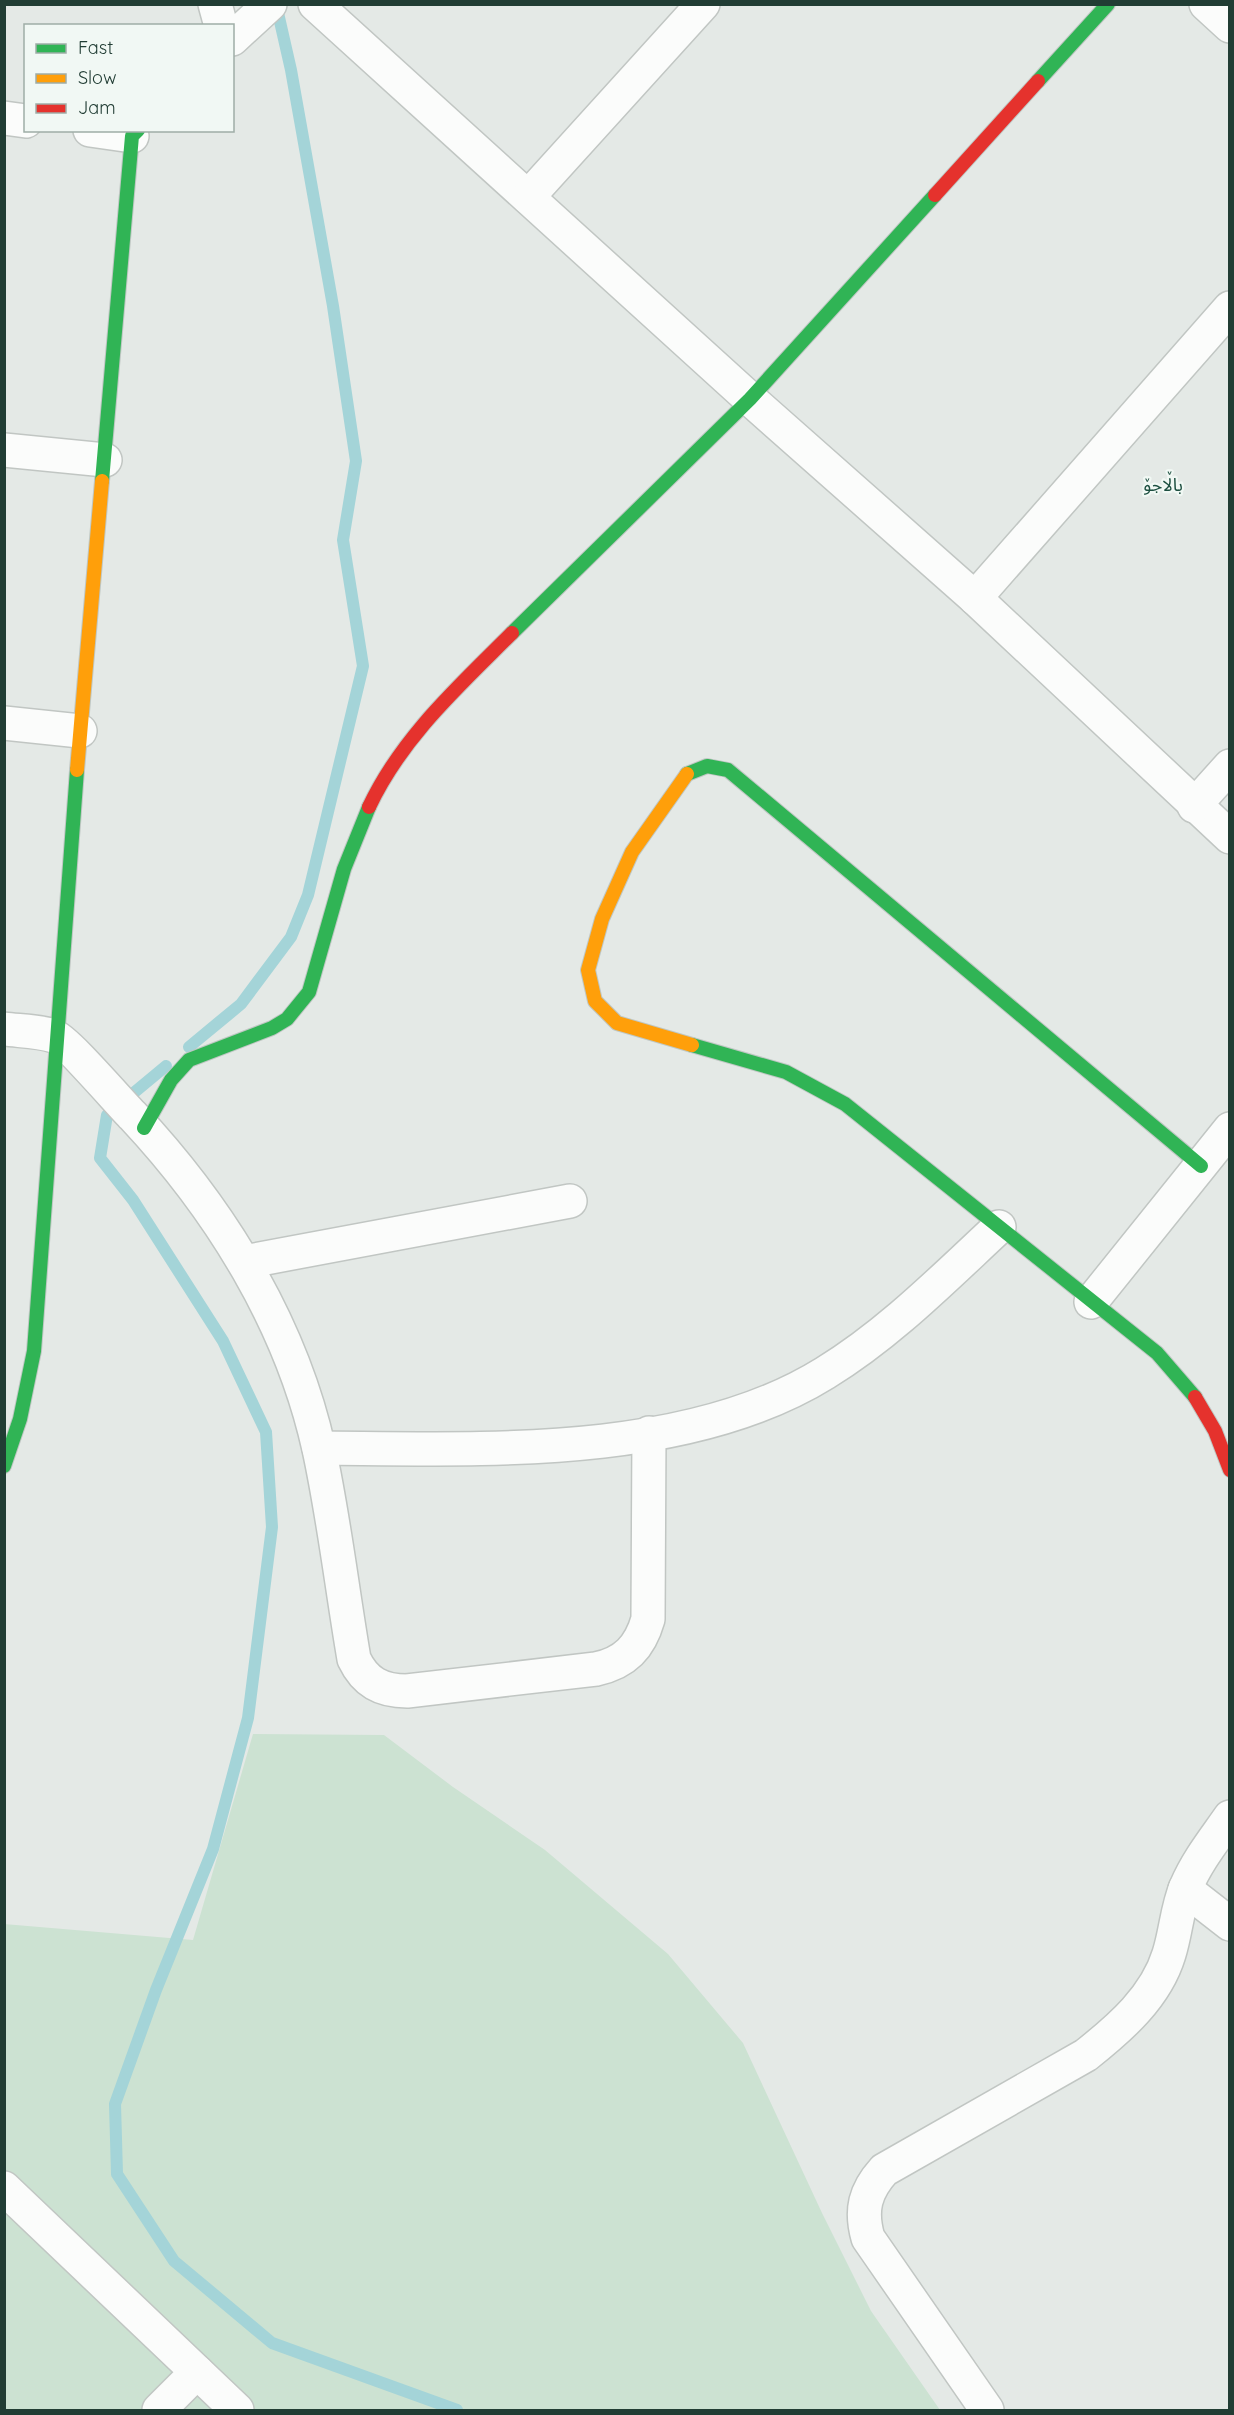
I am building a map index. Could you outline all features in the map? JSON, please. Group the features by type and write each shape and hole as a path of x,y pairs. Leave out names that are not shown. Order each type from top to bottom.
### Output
{"street":[{"path":"215,4 220,24"},
{"path":"234,37 270,4"},
{"path":"315,4 750,399 975,598 1194,806 1230,837"},
{"path":"528,197 703,4"},
{"path":"144,1128 171,1080 189,1060 272,1028 287,1019 309,992 344,869 359,829 377,790 426,719 750,399 1108,4"},
{"path":"1206,4 1230,26"},
{"path":"4,118 24,121"},
{"path":"4,1466 20,1419 34,1351 80,731 135,134 112,132"},
{"path":"975,598 1230,308"},
{"path":"4,450 105,460"},
{"path":"4,723 80,731"},
{"path":"1201,1166 728,770 707,766 687,774 632,852 602,919 588,970 595,1001 617,1023 786,1072 816,1086 873,1124 1157,1353 1181,1376 1206,1413 1230,1470"},
{"path":"1194,806 1230,766"},
{"path":"4,1029 56,1036 144,1128 198,1192 244,1262 288,1352 319,1448 354,1659 360,1671 380,1688 407,1691 596,1669 618,1662 636,1647 648,1619 649,1433"},
{"path":"1091,1302 1230,1129"},
{"path":"244,1262 570,1201"},
{"path":"319,1448 485,1450 613,1440 732,1415 776,1398 825,1373 880,1334 999,1227"},
{"path":"987,2410 868,2238 863,2208 867,2194 884,2170 1086,2055 1136,2010 1156,1983 1169,1954 1185,1889 1196,1866 1230,1817"},
{"path":"1185,1889 1230,1924"},
{"path":"4,2188 237,2410"},
{"path":"159,2410 197,2372"}],"green space":[{"path":"253,1734 384,1735 453,1787 545,1850 668,1954 743,2043 822,2213 871,2311 940,2410 5,2410 4,1924 193,1940"}],"waterway":[{"path":"189,1047 241,1004 291,937 308,895 363,666 343,540 356,461 333,306 291,70 276,4"},
{"path":"166,1066 107,1115 100,1158 133,1200 223,1341 266,1432 272,1527 248,1718 213,1849 156,1990 115,2104 117,2174 174,2261 272,2343 457,2410"}],"traffic: fast":[{"path":"1038,81 1108,4"},
{"path":"102,481 132,136 136,132"},
{"path":"512,633 750,399 935,195"},
{"path":"687,774 707,766 728,770 1201,1166"},
{"path":"4,1466 20,1419 34,1351 77,770"},
{"path":"144,1128 171,1080 189,1060 272,1028 287,1019 309,992 344,869 369,807"},
{"path":"692,1045 786,1072 845,1104 1157,1353 1195,1397"}],"traffic: slow":[{"path":"77,770 102,481"},
{"path":"687,774 632,852 602,919 588,970 595,1001 617,1023 692,1045"}],"traffic: jam":[{"path":"935,195 1038,81"},
{"path":"369,807 382,782 415,735 452,693 512,633"},
{"path":"1195,1397 1215,1431 1230,1470"}],"district":[{"name":"باڵاجۆ","path":"1163,484"}]}
